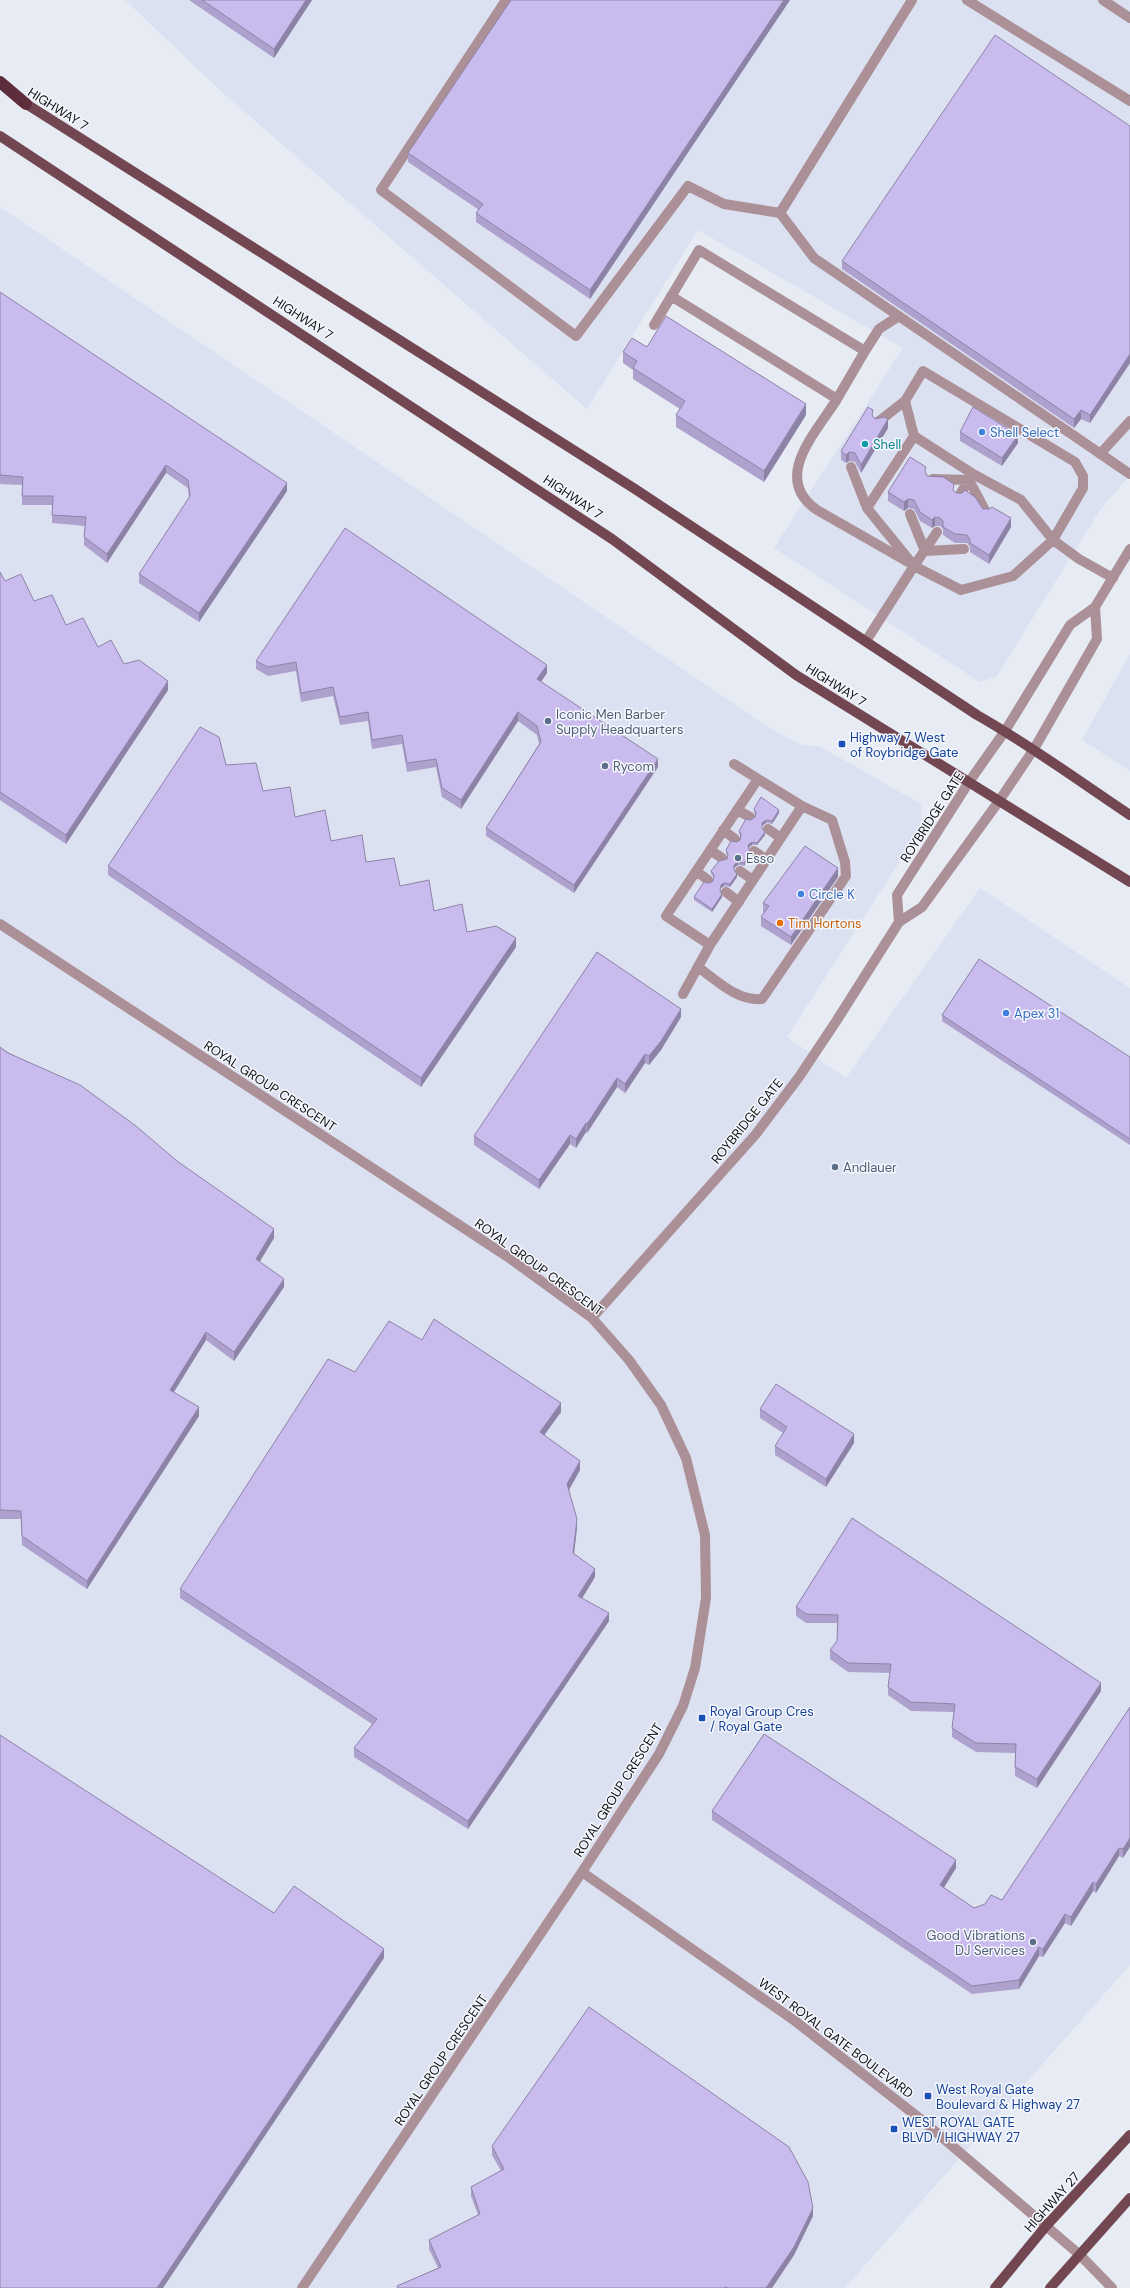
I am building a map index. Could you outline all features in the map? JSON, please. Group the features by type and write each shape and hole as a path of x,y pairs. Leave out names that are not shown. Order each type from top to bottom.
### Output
{"highway":[{"path":"0,82 26,104"}],"main road":[{"name":"HIGHWAY 7","path":"0,87 628,485 1034,749 1060,769 1130,815"},
{"name":"HIGHWAY 7","path":"0,136 612,539 796,675 1130,882"},
{"name":"HIGHWAY 27","path":"995,2288 1046,2226 1130,2135"},
{"path":"1050,2288 1130,2198"}],"street":[{"path":"506,0 381,190 576,336 688,186 724,204 780,213 814,258 1130,474"},
{"path":"780,213 912,0"},
{"path":"967,0 1130,101"},
{"path":"1103,0 1130,18"},
{"path":"654,325 699,250 865,352"},
{"path":"671,296 837,399"},
{"path":"878,422 905,401 923,371 1075,462 1083,476 1083,488 1053,540 1013,576 961,590 914,566 807,503 800,493 796,482 796,469 800,458 879,329 899,316"},
{"path":"905,401 914,436 971,477 1021,500 1053,540 1079,559 1113,578"},
{"path":"1100,454 1130,421"},
{"path":"867,508 914,436"},
{"path":"851,467 867,508 914,566"},
{"path":"931,479 971,477"},
{"path":"959,496 971,477"},
{"path":"971,477 986,512"},
{"path":"910,514 925,551"},
{"path":"866,641 937,532"},
{"path":"925,551 964,549"},
{"path":"1095,608 1130,549"},
{"name":"ROYBRIDGE GATE","path":"592,1318 756,1134 816,1052 899,922 922,907 999,801 1034,749 1098,639 1095,608 1070,625 1005,731 969,782 898,895 899,922"},
{"path":"698,967 736,994 750,1000 762,999 846,876 845,862 832,820 802,806 734,764"},
{"path":"710,945 666,916 758,779"},
{"path":"683,994 710,945 802,806"},
{"path":"737,810 750,817"},
{"path":"768,829 781,838"},
{"path":"723,830 735,839"},
{"path":"710,850 722,858"},
{"path":"754,851 767,860"},
{"path":"696,871 708,880"},
{"path":"740,871 753,880"},
{"path":"726,892 739,902"},
{"name":"ROYAL GROUP CRESCENT","path":"0,924 508,1257 592,1318 629,1360 661,1405 686,1458 705,1534 706,1598 695,1668 683,1706 659,1754 582,1872 302,2288"},
{"name":"WEST ROYAL GATE BOULEVARD","path":"582,1872 795,2021 923,2120 1080,2255 1112,2288"}],"shaded area":[{"path":"125,0 1130,0 1130,475 1100,510 996,677 980,682 774,548 903,348 698,230 587,409 223,93"},
{"path":"0,207 770,728 799,744 821,747 921,804 922,827 787,1037 846,1078 980,888 1130,988 1130,1965 845,2288 0,2288"},
{"path":"1130,654 1130,771 1082,740"}],"building":[{"path":"202,0 306,0 274,49"},
{"path":"511,0 784,0 590,290 476,213 483,204 408,153"},
{"path":"995,35 1130,126 1130,354 1090,415 1081,410 1074,419 842,261"},
{"path":"0,292 287,483 199,613 139,574 190,496 188,480 166,465 107,554 84,537 86,517 52,515 53,496 22,496 23,477 0,475"},
{"path":"666,316 806,404 764,471 676,415 685,401 633,368 637,361 623,352 632,338 647,347"},
{"name":"Shell","path":"868,407 873,410 872,415 875,419 884,417 888,419 861,465 855,453 849,452 846,455 841,451"},
{"name":"Shell Select","path":"973,407 1018,435 1002,458 960,432"},
{"path":"910,457 926,467 925,471 927,476 943,477 954,484 953,490 956,493 962,493 965,490 975,497 983,509 989,509 992,507 1011,518 989,555 970,543 967,535 955,534 943,527 943,521 940,518 935,517 932,520 920,512 914,500 908,499 904,502 888,492"},
{"path":"345,528 547,665 537,679 658,759 574,885 486,828 541,742 537,726 518,712 461,800 442,788 436,759 407,763 402,735 372,740 368,712 340,717 333,687 301,693 296,662 268,667 256,661"},
{"path":"0,572 5,581 21,574 34,601 52,595 66,625 83,618 98,647 111,640 124,664 139,660 168,681 66,835 0,792"},
{"path":"200,727 219,737 226,765 256,763 263,791 290,787 295,817 325,810 331,841 362,835 366,862 394,858 400,886 429,880 434,911 462,904 467,932 496,926 516,938 421,1078 108,866"},
{"path":"761,797 779,810 772,821 766,820 762,823 762,828 765,832 757,843 752,842 748,845 750,853 744,863 738,862 734,865 734,870 737,874 730,884 724,883 721,885 720,891 722,894 712,909 694,897 704,882 710,883 713,881 714,875 711,871 719,861 727,859 728,855 726,850 731,841 737,842 740,840 741,834 739,831 746,819 751,820 755,817 756,813 754,809"},
{"name":"Circle K","path":"805,846 838,868 791,937 761,917 769,906 763,903"},
{"path":"597,952 681,1009 661,1041 649,1056 645,1054 625,1084 617,1078 576,1139 570,1135 539,1180 474,1136"},
{"path":"979,959 1130,1057 1130,1139 942,1015"},
{"path":"0,1047 8,1053 80,1085 136,1126 177,1161 274,1229 256,1259 284,1279 234,1352 206,1332 170,1390 199,1407 87,1581 22,1536 21,1511 0,1510"},
{"path":"434,1319 561,1403 540,1432 580,1461 567,1484 577,1519 573,1553 595,1569 578,1596 609,1613 468,1821 354,1748 377,1719 180,1589 328,1359 355,1372 389,1321 422,1340"},
{"path":"776,1384 854,1434 826,1479 775,1446 787,1427 760,1409"},
{"path":"852,1518 1101,1683 1037,1779 1015,1767 1016,1744 976,1743 952,1728 955,1704 911,1702 888,1687 891,1664 848,1663 830,1650 837,1641 838,1615 806,1614 796,1607"},
{"path":"1130,1707 1130,1838 1123,1849 1119,1848 1096,1884 1093,1882 1071,1917 1065,1914 1043,1949 1039,1947 1019,1980 972,1986 712,1811 764,1734 956,1860 940,1885 974,1908 985,1904 991,1895 1002,1900"},
{"path":"0,1735 274,1913 294,1886 384,1949 157,2288 0,2288"},
{"path":"589,2007 789,2147 808,2182 813,2208 794,2247 766,2288 398,2288 397,2286 441,2267 429,2240 480,2214 471,2187 504,2169 492,2146"}],"place":[{"name":"Shell Select","path":"982,432"},
{"name":"Shell","path":"865,444"},
{"name":"Iconic Men Barber Supply Headquarters","path":"548,721"},
{"name":"Highway 7 West of Roybridge Gate","path":"842,744"},
{"name":"Rycom","path":"605,766"},
{"name":"Esso","path":"738,858"},
{"name":"Circle K","path":"801,894"},
{"name":"Tim Hortons","path":"780,923"},
{"name":"Apex 31","path":"1006,1013"},
{"name":"Andlauer","path":"835,1167"},
{"name":"Royal Group Cres / Royal Gate","path":"702,1718"},
{"name":"Good Vibrations DJ Services","path":"1033,1942"},
{"name":"West Royal Gate Boulevard & Highway 27","path":"928,2096"},
{"name":"WEST ROYAL GATE BLVD / HIGHWAY 27","path":"894,2129"}]}
